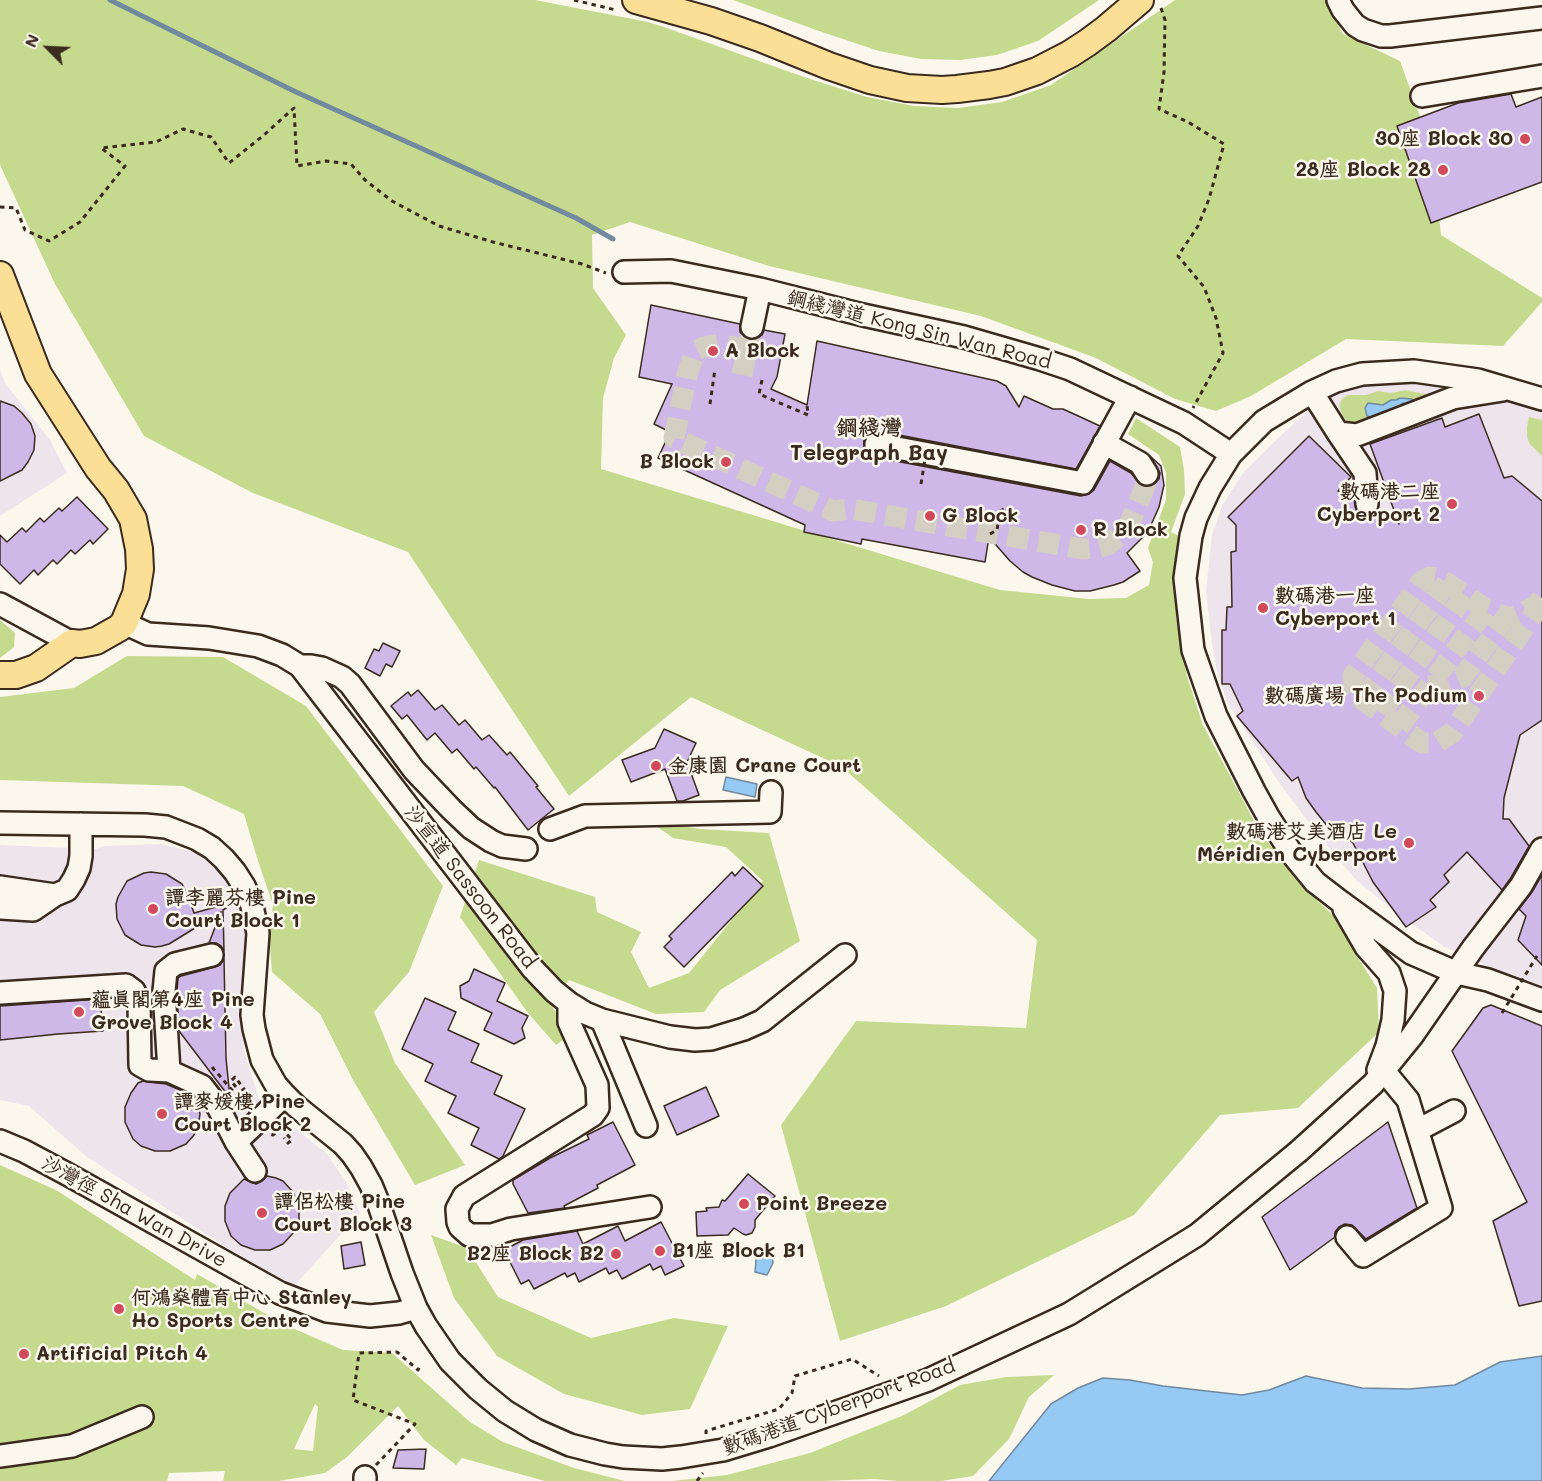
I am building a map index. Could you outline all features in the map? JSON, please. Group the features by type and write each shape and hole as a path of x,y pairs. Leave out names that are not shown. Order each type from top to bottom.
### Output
{"main road":[{"path":"636,0 684,12 738,30 850,74 898,86 942,90 997,84 1037,71 1070,54 1149,1"},
{"path":"0,275 38,374 133,519 140,568 136,594 124,623 96,641 72,643 36,668 16,675 0,675"}],"street":[{"path":"1338,0 1355,25 1381,36 1542,18"},
{"path":"1422,96 1542,76"},
{"name":"鋼綫灣道 Kong Sin Wan Road","path":"616,272 671,271 760,289 964,337 1040,359 1070,369 1126,405 1184,423 1231,454"},
{"path":"752,327 760,289"},
{"path":"1542,399 1478,380 1414,370 1362,374 1336,381 1312,392 1264,421 1231,454 1210,488 1197,518 1191,536 1185,578 1193,650 1216,716 1254,791 1292,854 1315,882 1411,953 1457,973 1488,980 1542,1000"},
{"path":"1338,433 1357,435 1453,398 1509,389"},
{"path":"1312,392 1365,473 1367,504"},
{"path":"876,444 1083,483 1126,405"},
{"path":"1108,437 1140,463 1147,474"},
{"path":"0,604 72,643"},
{"name":"沙宣道 Sassoon Road","path":"124,623 148,634 209,638 258,646 300,666 533,969 569,1003 602,1020 670,1037 695,1040 727,1035 762,1021 845,955"},
{"path":"300,666 322,668 342,677 350,684 414,770 471,828 502,846 526,849"},
{"path":"550,829 585,816 770,812 771,792"},
{"path":"0,823 166,827 197,839 224,859 244,886 251,902 258,933 252,1015 262,1060 268,1073 285,1095 343,1144 361,1167 378,1202 402,1273 417,1308"},
{"path":"0,908 33,909 67,890 79,868 81,824"},
{"name":"數碼港道 Cyberport Road","path":"417,1308 426,1326 450,1361 505,1412 536,1430 570,1444 605,1454 642,1458 681,1458 723,1450 928,1380 1069,1314 1197,1235 1299,1151 1378,1077 1412,1036 1473,948 1521,886 1542,849"},
{"path":"0,887 55,895"},
{"path":"1341,902 1365,947 1389,973 1395,991 1393,1020 1378,1077 1408,1100 1441,1208 1363,1256 1347,1237"},
{"path":"169,1071 164,991 166,971 175,964 212,955"},
{"path":"0,993 126,985 134,991 138,1002 140,1065 149,1070 169,1071 202,1086 218,1107 236,1142 255,1171"},
{"path":"569,1003 569,1022 597,1085 598,1108 593,1114 464,1196 457,1209 460,1227 469,1234 492,1235 511,1229 651,1207"},
{"path":"602,1020 646,1126"},
{"path":"236,1142 285,1095"},
{"path":"1418,1130 1454,1111"},
{"name":"沙灣徑 Sha Wan Drive","path":"0,1141 67,1174 280,1293 327,1311 370,1316 399,1313 417,1308"},
{"path":"0,1456 72,1446 142,1417"}],"path":[{"path":"1149,1 1165,20 1164,72 1160,109 1188,122 1224,144 1209,200 1198,226 1178,256 1204,287 1216,318 1223,353 1189,415"},
{"path":"0,207 16,208 25,230 49,241 80,222 125,166 101,148 156,142 183,129 211,137 229,163 294,108 297,166 326,161 351,164 365,180 392,201 439,226 493,242 616,272"},
{"path":"710,404 715,369"},
{"path":"762,380 759,394 808,415 807,405"},
{"path":"921,484 927,447"},
{"path":"990,534 997,530 1000,511 1006,508"},
{"path":"1502,1013 1538,956"},
{"path":"212,1067 270,1134 273,1135 281,1128 292,1140 288,1143 284,1138"},
{"path":"237,1088 231,1081 235,1077 244,1089 237,1095"},
{"path":"365,1479 415,1424 353,1400 359,1353 397,1352 418,1370 420,1367"},
{"path":"705,1441 706,1431 779,1409 792,1393 795,1376 852,1359 882,1377"},
{"path":"697,1481 705,1470"}],"shaded area":[{"path":"0,370 5,383 50,440 67,473 0,516"},
{"path":"1393,378 1443,381 1542,407 1542,990 1445,947 1402,917 1356,880 1280,784 1227,702 1218,676 1206,591 1212,535 1222,506 1243,473 1313,406 1349,387"},
{"path":"161,844 202,854 229,874 245,908 248,941 242,1001 244,1051 259,1099 327,1154 347,1184 360,1213 294,1286 226,1247 87,1157 29,1106 0,1100 0,845 96,849 104,846"}],"green space":[{"path":"0,0 535,0 648,22 867,97 914,106 958,108 1002,102 1051,85 1175,0 1325,0 1343,34 1400,61 1432,150 1441,235 1542,298 1542,302 1503,346 1346,339 1251,396 1216,411 1175,399 1096,358 981,316 769,266 630,222 592,235 593,288 626,335 614,358 603,398 601,469 1000,590 1089,599 1126,598 1149,585 1153,562 1148,548 1166,500 1166,473 1159,455 1128,434 1136,418 1180,447 1185,494 1171,532 1179,536 1174,574 1177,622 1187,676 1203,725 1260,832 1299,883 1340,922 1353,950 1377,988 1379,1032 1298,1108 1220,1115 1134,1215 946,1306 840,1341 781,1125 856,1021 1026,1028 1037,940 842,767 691,697 569,796 408,552 253,493 144,436 55,284 0,165"},
{"path":"733,0 1099,0 1038,41 997,55 960,60 921,59 879,51"},
{"path":"1406,390 1439,395 1358,425 1348,423 1342,415 1339,404 1348,395"},
{"path":"1529,417 1542,420 1542,456 1529,443 1527,427"},
{"path":"0,620 15,633 14,647 0,658"},
{"path":"127,656 223,657 306,706 443,886 409,972 374,1012 395,1063 465,1165 415,1185 353,1080 320,1014 272,972 269,934 273,905 244,814 183,786 0,780 0,697 74,688"},
{"path":"649,821 701,829 769,833 800,941 720,990 704,1012 656,1014 569,980 551,1004 569,1036 556,1045 528,1013 460,917 479,860 595,897 597,912 641,932 631,952 649,988 689,973 763,881 726,847 673,838"},
{"name":"何鴻燊體育中心 Stanley Ho Sports Centre","path":"0,1165 56,1190 195,1280 197,1274 283,1324 343,1350 392,1353 470,1422 503,1442 574,1468 625,1481 545,1481 462,1458 456,1465 424,1440 398,1406 347,1457 325,1473 279,1481 223,1481 225,1471 169,1473 167,1481 0,1481","holes":["315,1404 318,1407 313,1451 294,1449"]},
{"path":"431,1235 467,1248 498,1297 591,1338 674,1318 728,1326 690,1409 642,1415 564,1394 497,1356 454,1298"},
{"path":"1054,1375 1029,1397 1009,1439 973,1476 941,1481 874,1479 672,1481 727,1475 810,1453 904,1415 960,1385 1006,1377"}],"water":[{"path":"1400,398 1413,401 1408,404 1403,403 1393,411 1367,416 1365,408 1368,403 1383,405"},
{"path":"726,777 757,784 755,797 723,790"},
{"path":"760,1249 772,1250 773,1263 767,1275 755,1272"},
{"path":"1542,1356 1542,1481 989,1481 1051,1404 1078,1388 1103,1378 1242,1395 1269,1390 1306,1376 1362,1388 1409,1389 1455,1385 1500,1362"}],"building":[{"path":"1511,94 1516,107 1542,97 1542,182 1431,223 1397,126 1458,103"},
{"path":"651,305 740,324 740,332 749,339 756,339 762,335 764,330 785,334 777,377 771,389 807,405 817,341 997,381 1006,386 1019,407 1024,396 1053,409 1063,409 1100,426 1076,469 878,431 867,435 864,448 874,457 1081,496 1094,490 1110,461 1131,473 1141,485 1147,487 1153,485 1159,479 1160,473 1150,456 1161,466 1164,485 1159,507 1151,525 1145,535 1127,553 1140,571 1114,585 1090,591 1075,591 1052,585 1023,572 989,537 985,562 862,539 861,544 804,532 805,525 658,458 670,432 654,424 672,384 639,377"},
{"path":"0,401 14,406 22,413 31,424 35,436 34,450 22,470 0,481"},
{"path":"1479,414 1504,478 1512,476 1542,501 1542,720 1520,735 1504,798 1503,819 1509,819 1529,846 1502,890 1467,852 1444,875 1449,882 1430,900 1436,907 1406,927 1373,882 1353,843 1345,835 1328,827 1306,798 1298,777 1292,781 1237,716 1243,711 1230,684 1222,684 1222,630 1226,630 1227,607 1232,607 1231,552 1236,551 1236,525 1228,517 1309,436 1351,477 1338,491 1354,498 1357,512 1368,517 1378,510 1389,515 1399,524 1370,444 1442,418 1445,427"},
{"path":"77,497 108,529 93,544 90,540 75,554 71,550 57,564 53,560 38,575 34,570 20,584 0,564 0,535 7,542 22,528 26,532 40,518 44,522 59,508 62,511"},
{"path":"383,643 400,651 392,667 386,664 380,676 365,668 374,649 379,651"},
{"path":"418,690 435,710 442,705 459,725 465,720 482,740 489,735 507,755 510,752 554,809 528,830 495,787 476,767 474,769 457,749 452,753 435,733 427,740 407,715 402,719 391,706 408,692 411,696"},
{"name":"金康園 Crane Court","path":"664,729 696,743 687,762 699,795 677,801 665,769 631,782 622,760 655,748"},
{"path":"743,867 763,886 684,967 664,947 672,939 669,936 732,872 735,876"},
{"name":"譚李麗芬樓 Pine Court Block 1","path":"151,872 166,874 182,884 194,913 227,904 228,907 223,910 224,951 216,943 209,943 221,912 162,946 141,945 125,935 117,919 118,897 127,881"},
{"path":"1542,875 1542,965 1518,940 1526,916 1519,909"},
{"path":"224,959 226,1058 230,1098 179,1031 177,991 178,978 220,965"},
{"path":"474,969 505,983 497,1001 528,1016 522,1028 525,1038 514,1044 484,1030 492,1013 461,998 460,986 469,981"},
{"path":"425,998 456,1012 448,1030 479,1044 471,1062 502,1076 494,1094 525,1109 503,1156 499,1159 471,1145 479,1128 448,1113 456,1096 425,1081 433,1064 402,1049"},
{"path":"100,999 103,1031 0,1040 0,1006"},
{"path":"1491,1005 1542,1026 1542,1301 1519,1306 1493,1221 1527,1202 1452,1051 1483,1008"},
{"name":"譚麥媛樓 Pine Court Block 2","path":"143,1081 166,1084 194,1096 200,1114 199,1121 194,1135 186,1144 170,1151 155,1151 141,1146 133,1139 125,1122 125,1107 131,1093 138,1083"},
{"path":"706,1087 719,1116 677,1135 664,1106"},
{"path":"613,1122 635,1165 597,1185 598,1188 564,1206 565,1208 528,1213 513,1180 589,1139 587,1135"},
{"path":"1388,1122 1417,1208 1366,1239 1352,1225 1345,1224 1335,1232 1335,1237 1290,1270 1262,1217"},
{"name":"Point Breeze","path":"748,1174 775,1196 755,1220 752,1233 746,1235 734,1228 728,1235 697,1236 696,1212 719,1207 722,1200 725,1201"},
{"name":"譚侶松樓 Pine Court Block 3","path":"267,1176 283,1181 293,1192 299,1205 299,1220 296,1230 283,1244 270,1250 255,1250 241,1245 231,1236 225,1221 225,1206 230,1193 244,1179 256,1184"},
{"path":"661,1222 684,1266 665,1275 661,1266 653,1270 650,1264 622,1279 617,1270 609,1274 606,1268 579,1282 575,1273 567,1277 565,1273 534,1289 529,1280 521,1284 504,1250 523,1240 577,1231 583,1244 618,1226 625,1241"},
{"path":"361,1242 365,1265 344,1269 341,1246"},
{"path":"426,1449 424,1469 393,1468 398,1450"}],"waterway":[{"path":"110,0 296,92 576,218 613,239"}],"tunnel":[{"path":"742,375 750,336"},
{"path":"748,350 721,344 697,350 687,375 674,438 833,511 851,509 1083,549 1096,548 1107,545 1128,527 1146,484 1147,474"},
{"path":"1542,598 1538,604 1524,612 1513,617 1506,617 1486,609 1447,583 1430,577 1422,581 1353,676 1354,688 1363,700 1422,743 1436,743 1452,733 1542,602"},
{"path":"1363,700 1447,583"},
{"path":"1381,713 1465,595"},
{"path":"1399,727 1486,609"},
{"path":"1428,686 1443,685 1463,677 1506,617"}],"place":[{"name":"30座 Block 30","path":"1525,139"},
{"name":"28座 Block 28","path":"1443,170"},
{"name":"A Block","path":"713,351"},
{"name":"B Block","path":"726,462"},
{"name":"數碼港二座 Cyberport 2","path":"1452,504"},
{"name":"G Block","path":"930,516"},
{"name":"R Block","path":"1081,530"},
{"name":"數碼港一座 Cyberport 1","path":"1263,608"},
{"name":"數碼廣場 The Podium","path":"1479,696"},
{"name":"金康園 Crane Court","path":"656,766"},
{"name":"數碼港艾美酒店 Le Méridien Cyberport","path":"1409,843"},
{"name":"譚李麗芬樓 Pine Court Block 1","path":"153,909"},
{"name":"蘊真閣第4座 Pine Grove Block 4","path":"79,1012"},
{"name":"譚麥媛樓 Pine Court Block 2","path":"162,1114"},
{"name":"Point Breeze","path":"744,1204"},
{"name":"譚侶松樓 Pine Court Block 3","path":"262,1213"},
{"name":"B1座 Block B1","path":"660,1251"},
{"name":"B2座 Block B2","path":"616,1254"},
{"name":"何鴻燊體育中心 Stanley Ho Sports Centre","path":"119,1309"},
{"name":"Artificial Pitch 4","path":"24,1354"}],"district":[{"name":"鋼綫灣 Telegraph Bay","path":"869,440"}]}
